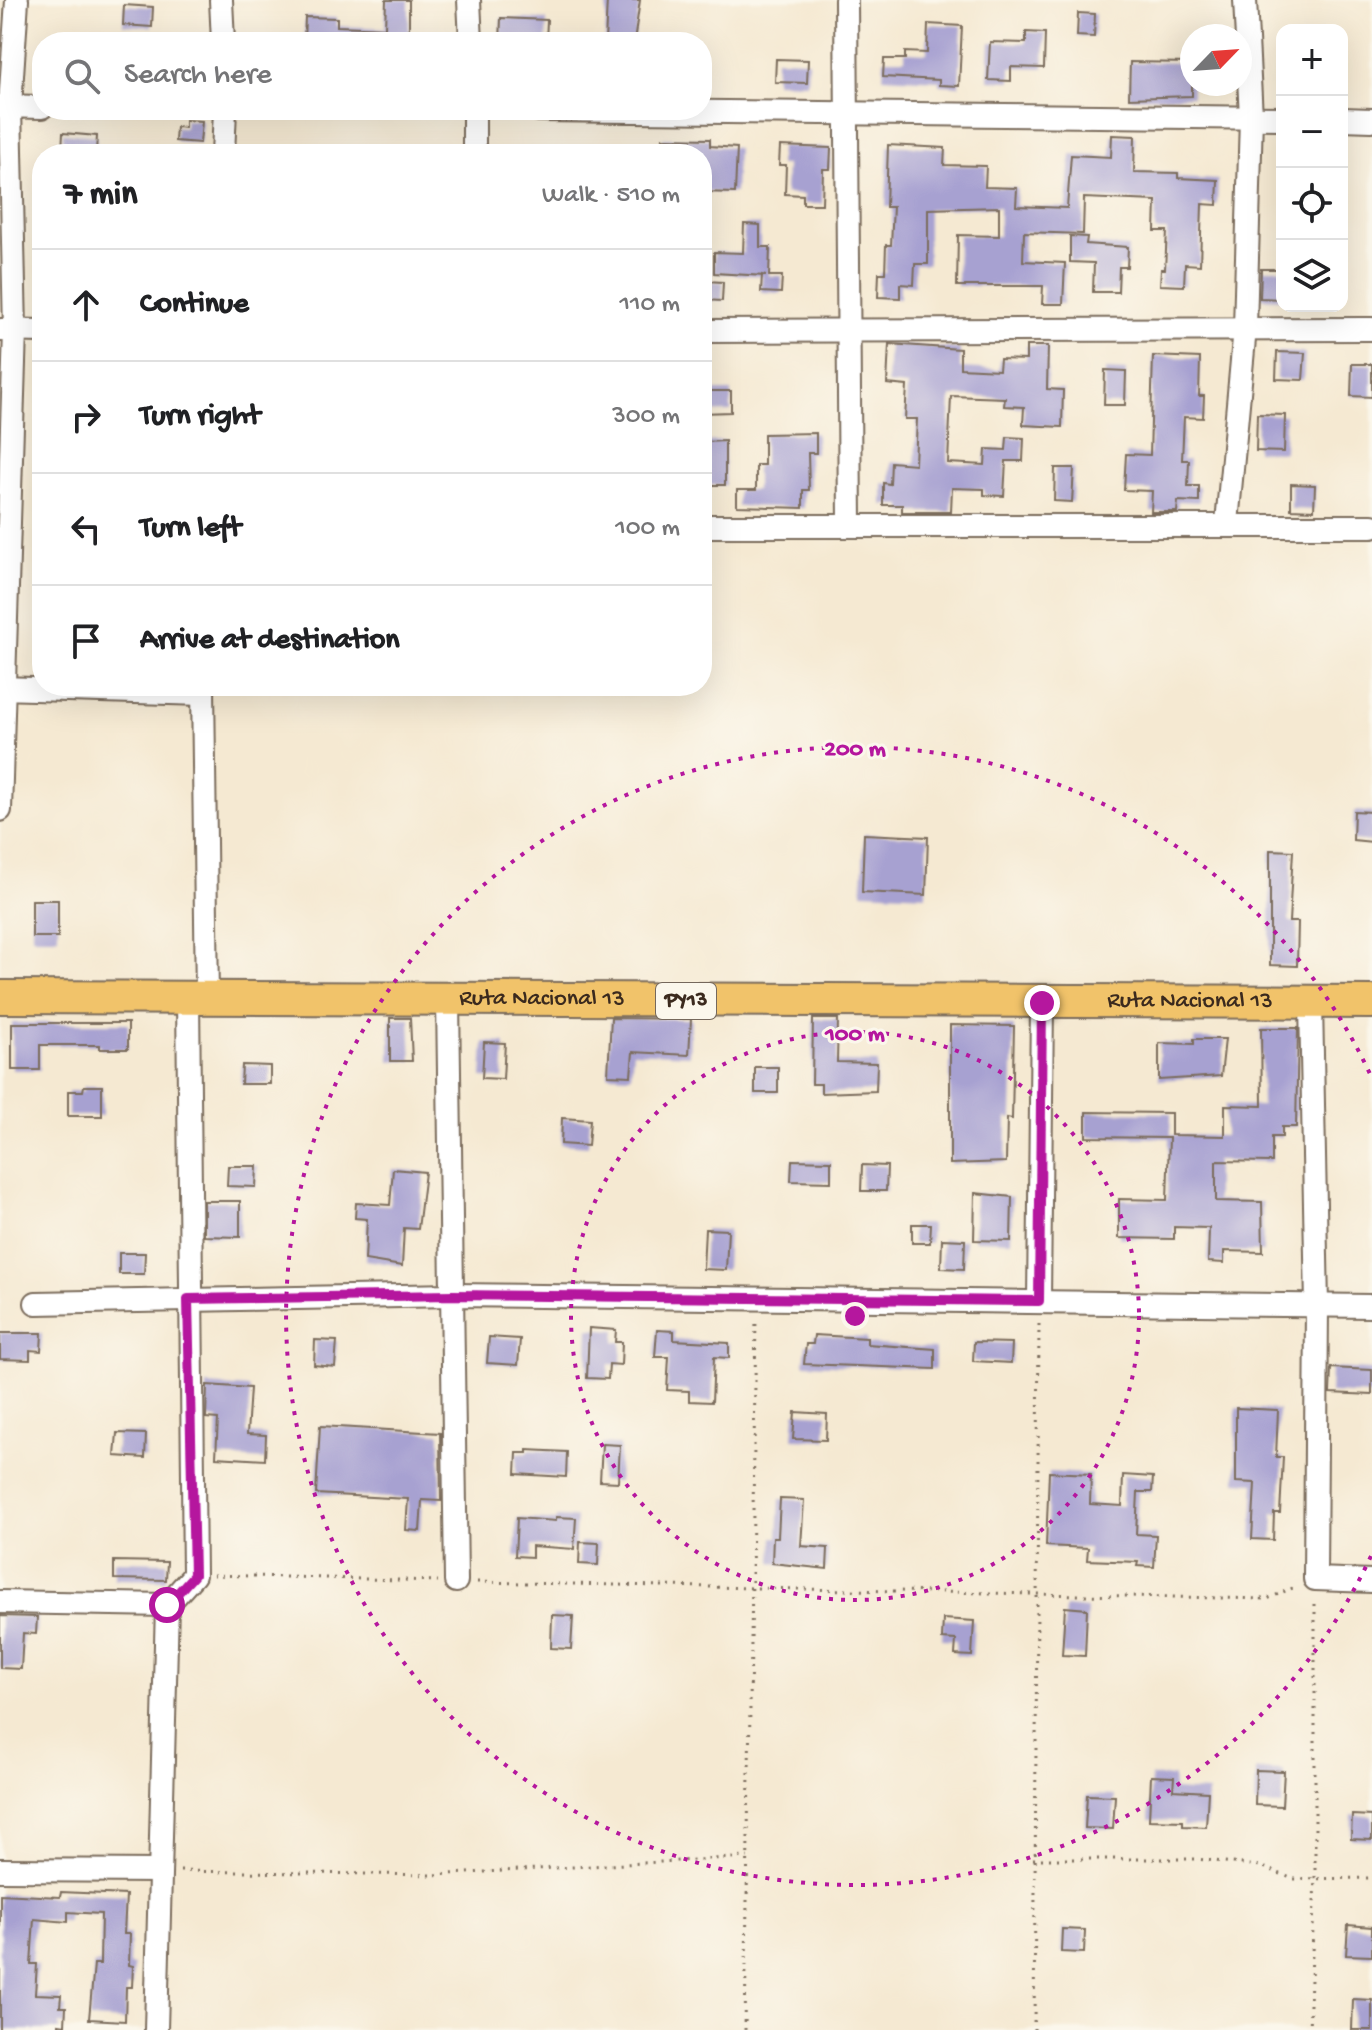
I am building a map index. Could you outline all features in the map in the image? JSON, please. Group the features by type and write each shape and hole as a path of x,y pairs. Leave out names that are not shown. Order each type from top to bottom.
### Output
{"highway":[{"name":"Ruta Nacional 13","path":"0,997 1372,1002"}],"street":[{"path":"0,810 8,330 5,106 17,0"},
{"path":"221,0 223,32"},
{"path":"469,0 471,32"},
{"path":"846,0 850,524"},
{"path":"1227,523 1245,328 1251,117 1245,0"},
{"path":"5,106 32,107"},
{"path":"712,112 1276,118"},
{"path":"1348,119 1372,120"},
{"path":"223,144 225,120"},
{"path":"474,120 474,144"},
{"path":"712,331 1372,329"},
{"path":"8,330 32,331"},
{"path":"712,526 1227,523 1372,526"},
{"path":"3,688 32,688"},
{"path":"156,2030 167,1605 194,1575 188,1299 203,696"},
{"path":"448,1000 456,1581"},
{"path":"1039,1301 1042,1003"},
{"path":"1311,1003 1317,1306 1315,1579 1372,1581"},
{"path":"36,1303 453,1295 1372,1306"},
{"path":"0,1602 167,1605"},
{"path":"0,1870 160,1871"}],"path":[{"path":"745,2030 757,1298"},
{"path":"1034,2030 1039,1301"},
{"path":"194,1575 1267,1599 1315,1579 1315,1878 1309,2030"},
{"path":"160,1871 432,1875 748,1857"},
{"path":"1033,1859 1197,1859 1261,1866 1293,1879 1372,1878"}],"building":[{"path":"386,0 409,0 409,32 304,32 305,17 337,18 337,26 385,28"},
{"path":"607,0 640,0 635,32 605,32"},
{"path":"124,5 153,7 152,27 123,25"},
{"path":"1078,13 1095,14 1094,37 1077,36"},
{"path":"501,18 547,20 546,32 500,32"},
{"path":"928,24 962,26 959,86 939,85 939,80 883,77 884,59 905,59 905,52 927,53"},
{"path":"1026,32 1045,33 1044,68 1011,67 1011,81 988,80 990,42 1026,43"},
{"path":"776,59 808,60 807,83 775,82"},
{"path":"1130,62 1180,63 1180,96 1192,96 1129,98"},
{"path":"185,120 202,121 200,143 175,141 176,127 185,128"},
{"path":"63,133 97,136 96,144 62,144"},
{"path":"1112,135 1135,136 1134,172 1178,173 1178,178 1218,180 1217,205 1202,204 1200,265 1185,264 1184,286 1160,285 1161,269 1165,269 1167,231 1155,231 1156,201 1084,198 1083,234 1024,232 1023,261 1065,263 1063,304 1042,304 1043,286 957,286 958,235 999,236 999,207 928,209 928,264 915,264 914,285 900,284 900,298 878,297 879,273 885,273 886,245 891,245 893,207 886,207 888,145 945,148 944,165 986,166 985,187 1017,188 1016,206 1067,208 1071,155 1111,157"},
{"path":"663,138 710,139 710,144 663,144"},
{"path":"712,146 737,148 735,193 712,192"},
{"path":"780,146 831,148 830,169 823,169 822,204 803,204 803,195 785,194 786,165 779,165"},
{"path":"744,224 760,225 760,247 770,247 769,276 782,276 781,293 761,292 762,276 714,273 714,252 743,253"},
{"path":"1070,236 1087,237 1086,244 1128,247 1127,267 1119,267 1118,292 1093,292 1094,263 1070,262"},
{"path":"1261,269 1276,269 1276,299 1260,298"},
{"path":"712,281 723,282 722,301 712,300"},
{"path":"889,344 960,349 960,368 999,370 1000,359 1026,360 1026,346 1048,346 1047,389 1063,390 1062,427 1023,425 1024,407 1004,406 1005,398 951,396 948,463 985,465 986,449 1006,450 1007,437 1024,438 1023,461 1006,461 1004,496 984,495 984,489 952,488 951,512 902,512 902,505 883,505 883,483 890,484 891,462 915,464 917,419 905,419 907,386 887,384"},
{"path":"1277,352 1305,353 1303,380 1276,379"},
{"path":"1153,356 1200,358 1199,396 1204,396 1203,418 1184,417 1182,460 1189,460 1188,486 1199,486 1199,502 1178,501 1177,512 1151,512 1152,491 1124,490 1126,454 1150,455"},
{"path":"1352,364 1372,364 1372,397 1351,396"},
{"path":"1105,370 1126,371 1125,405 1104,405"},
{"path":"712,391 731,391 731,412 712,413"},
{"path":"1257,414 1285,415 1284,452 1256,451"},
{"path":"816,433 816,453 808,453 809,490 803,490 803,508 737,506 737,490 756,490 756,465 764,465 764,434"},
{"path":"725,441 725,485 712,485 712,442"},
{"path":"1055,468 1074,468 1072,502 1054,501"},
{"path":"1291,484 1315,485 1314,510 1291,509"},
{"path":"1354,811 1372,812 1372,842 1353,840"},
{"path":"864,834 928,837 926,895 862,892"},
{"path":"1270,850 1293,851 1289,922 1298,922 1297,966 1270,965"},
{"path":"32,900 58,900 58,937 32,937"},
{"path":"390,1018 410,1018 412,1061 390,1061"},
{"path":"611,1018 691,1019 689,1055 633,1052 631,1076 608,1075"},
{"path":"813,1019 838,1019 837,1062 877,1063 876,1091 821,1093 821,1084 812,1084"},
{"path":"12,1023 128,1023 128,1049 100,1049 100,1045 40,1045 40,1070 12,1070"},
{"path":"950,1025 1014,1026 1012,1119 1007,1118 1006,1162 950,1164"},
{"path":"1261,1028 1298,1028 1296,1127 1282,1127 1282,1137 1272,1137 1272,1162 1216,1161 1216,1201 1262,1202 1263,1252 1224,1251 1224,1263 1208,1262 1209,1228 1174,1227 1174,1239 1119,1238 1119,1199 1167,1200 1169,1138 1086,1137 1086,1112 1171,1113 1171,1135 1225,1136 1225,1105 1262,1106"},
{"path":"1194,1039 1225,1039 1221,1076 1159,1080 1159,1043 1194,1044"},
{"path":"484,1042 505,1043 503,1079 482,1078"},
{"path":"242,1065 270,1066 270,1084 241,1084"},
{"path":"755,1067 778,1067 778,1093 755,1093"},
{"path":"84,1086 102,1086 102,1116 68,1116 68,1091 83,1091"},
{"path":"562,1118 590,1120 588,1146 561,1144"},
{"path":"792,1160 831,1161 831,1182 791,1181"},
{"path":"862,1165 887,1166 886,1191 861,1191"},
{"path":"228,1166 257,1166 256,1187 227,1186"},
{"path":"393,1169 425,1172 418,1229 404,1228 402,1266 365,1260 367,1219 355,1218 356,1203 390,1205"},
{"path":"975,1193 1012,1197 1011,1241 974,1240"},
{"path":"204,1201 240,1201 240,1237 204,1236"},
{"path":"912,1224 931,1224 930,1243 912,1243"},
{"path":"705,1229 728,1230 726,1270 703,1269"},
{"path":"942,1239 965,1240 964,1269 941,1268"},
{"path":"119,1253 145,1253 144,1274 119,1274"},
{"path":"589,1328 616,1330 615,1342 622,1342 621,1365 609,1364 608,1379 587,1378"},
{"path":"657,1330 674,1331 674,1340 729,1343 729,1358 714,1357 712,1402 689,1401 689,1391 667,1390 669,1357 655,1357"},
{"path":"0,1333 42,1333 41,1351 30,1350 30,1360 0,1359"},
{"path":"814,1335 867,1338 867,1344 935,1349 935,1369 804,1364 806,1344 813,1344"},
{"path":"489,1337 520,1339 518,1365 487,1363"},
{"path":"315,1340 337,1341 335,1367 314,1365"},
{"path":"974,1342 1012,1343 1011,1363 973,1361"},
{"path":"1331,1368 1372,1370 1372,1395 1330,1393"},
{"path":"207,1385 250,1388 247,1434 266,1435 265,1460 216,1457 218,1419 206,1418"},
{"path":"1236,1408 1278,1410 1276,1457 1283,1457 1280,1513 1274,1513 1273,1540 1252,1539 1255,1483 1236,1482"},
{"path":"795,1412 827,1414 826,1440 793,1439"},
{"path":"320,1426 440,1433 441,1501 422,1500 420,1531 406,1530 408,1499 316,1494"},
{"path":"117,1433 146,1434 145,1458 115,1456"},
{"path":"602,1444 620,1445 618,1482 600,1481"},
{"path":"527,1450 567,1452 566,1477 516,1474 517,1453 527,1453"},
{"path":"1049,1472 1091,1474 1090,1504 1122,1506 1123,1475 1153,1477 1152,1492 1138,1492 1136,1534 1156,1535 1154,1567 1137,1566 1138,1562 1087,1560 1088,1548 1046,1546"},
{"path":"780,1499 804,1500 801,1546 828,1548 827,1569 772,1563 773,1537 778,1537"},
{"path":"556,1517 576,1518 574,1549 532,1546 532,1557 515,1556 517,1518 556,1521"},
{"path":"580,1542 599,1543 598,1565 579,1564"},
{"path":"114,1561 167,1562 166,1580 114,1579"},
{"path":"1065,1607 1087,1609 1085,1656 1062,1655"},
{"path":"552,1615 573,1616 571,1649 551,1648"},
{"path":"0,1616 37,1617 36,1634 23,1633 21,1669 0,1668"},
{"path":"943,1619 974,1621 972,1656 955,1655 956,1640 942,1639"},
{"path":"1256,1770 1284,1771 1282,1806 1255,1805"},
{"path":"1151,1776 1174,1777 1173,1790 1208,1792 1206,1827 1183,1826 1183,1821 1149,1820"},
{"path":"1087,1795 1115,1796 1113,1829 1085,1828"},
{"path":"1352,1815 1372,1816 1372,1840 1351,1839"},
{"path":"61,1892 126,1895 124,1934 130,1934 129,1965 133,1966 132,1987 126,1987 125,2021 89,2019 94,1964 100,1964 101,1914 68,1912 68,1922 34,1919 31,1964 37,1964 35,1994 61,1995 60,2007 66,2007 65,2025 59,2024 59,2030 0,2030 0,1894 60,1897"},
{"path":"1348,1925 1372,1927 1372,1956 1346,1955"},
{"path":"1062,1929 1085,1930 1084,1953 1061,1952"},
{"path":"1353,1999 1372,2000 1372,2030 1352,2030"}],"route":[{"path":"167,1605 194,1575 188,1299 453,1295 1039,1301 1042,1003"}]}
